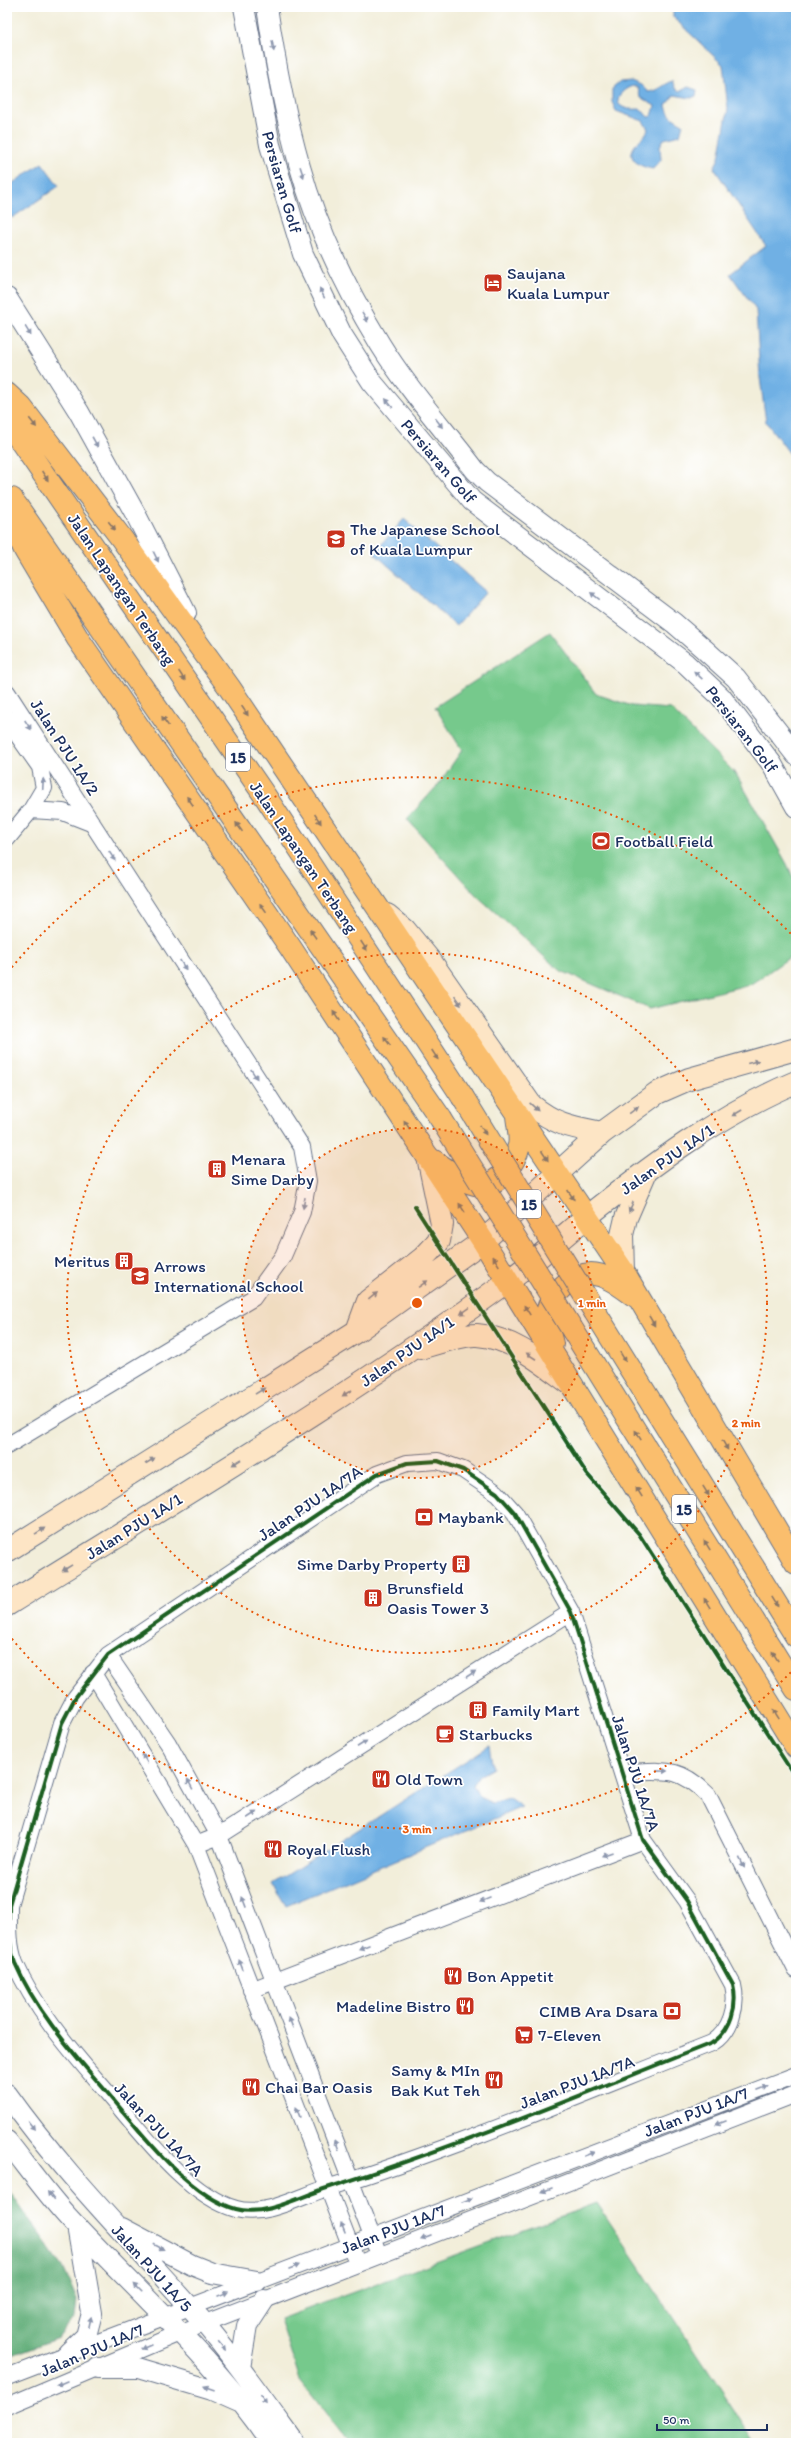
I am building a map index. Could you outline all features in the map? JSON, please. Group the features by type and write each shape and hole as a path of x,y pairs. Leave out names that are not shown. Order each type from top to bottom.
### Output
{"main road":[{"path":"7,394 21,407 119,535 229,687 379,908 623,1271 796,1563"},
{"name":"Jalan Lapangan Terbang","path":"7,421 265,796 462,1096 796,1636"},
{"path":"9,496 15,528 25,550 78,638 290,947 509,1281 796,1747"},
{"name":"15","path":"9,496 441,1120 796,1689"},
{"path":"379,908 405,930 432,963 531,1105 548,1119 568,1126 602,1133"},
{"path":"7,1552 357,1331 483,1241 602,1133 657,1093 689,1079 796,1049"},
{"name":"Jalan PJU 1A/1","path":"7,1605 346,1394 509,1281 586,1217 646,1171 718,1124 777,1090 796,1082"},
{"path":"428,1157 466,1181 481,1185 494,1181 506,1171 520,1145 517,1114"},
{"path":"357,1331 368,1301 423,1258 439,1241 442,1224 428,1157"},
{"path":"623,1271 622,1235 626,1218 646,1171"},
{"path":"555,1356 547,1313 554,1296 566,1284 579,1276 592,1274 612,1280 639,1299"},
{"path":"408,1350 476,1335 490,1338 516,1346 574,1387"}],"street":[{"name":"Persiaran Golf","path":"244,7 270,145 303,254 342,335 372,382 472,501 685,663 721,697 772,764 796,807"},
{"name":"Persiaran Golf","path":"267,7 276,69 300,168 325,236 360,308 381,345 475,470 487,482 674,623 704,648 736,678 796,755"},
{"path":"7,298 79,412 136,516 172,589 229,687"},
{"name":"Jalan PJU 1A/2","path":"7,692 302,1147 308,1182 302,1212 283,1256 253,1298 7,1446"},
{"name":"Jalan PJU 1A/2","path":"7,720 40,767 44,788 31,810 7,839"},
{"path":"31,810 63,812 91,823"},
{"name":"Jalan PJU 1A/7A","path":"438,1461 463,1470 497,1493 515,1513 571,1612 623,1772 643,1840 687,1901 733,1985 736,1999 732,2016 723,2034 712,2043 527,2116 351,2181 264,2209 251,2211 236,2209 200,2192 180,2175 72,2052 41,2009 15,1962 9,1934 9,1905 62,1723 75,1698 108,1655 377,1474 408,1463 438,1461"},
{"path":"196,1845 219,1836 571,1612"},
{"path":"108,1655 168,1743 219,1836 379,2255"},
{"path":"93,1673 196,1845 357,2264"},
{"path":"623,1772 673,1771 695,1782 708,1795 796,1970"},
{"path":"251,1990 643,1840"},
{"name":"Jalan PJU 1A/7","path":"7,2377 796,2075"},
{"name":"Jalan PJU 1A/5","path":"7,2094 88,2197 204,2324 240,2368 295,2443"},
{"name":"Jalan PJU 1A/7","path":"7,2406 182,2332 796,2094"},
{"name":"Jalan PJU 1A/5","path":"7,2141 77,2226 182,2332 245,2404 271,2443"},
{"path":"112,2223 192,2265 212,2273 257,2281"},
{"path":"68,2353 86,2336 92,2313 77,2226"},
{"path":"240,2368 247,2326 264,2300"},
{"path":"98,2368 138,2368 212,2390 245,2404"}],"green space":[{"name":"Football Field","path":"550,632 596,694 632,706 671,709 736,774 787,864 796,884 796,953 751,984 650,1009 559,970 475,894 407,819 438,785 462,750 435,707"},
{"path":"7,2188 63,2267 77,2300 75,2318 58,2338 7,2357"},
{"path":"597,2203 756,2443 349,2443 300,2380 280,2319"}],"water":[{"path":"673,7 796,7 796,462 766,422 760,378 756,310 730,274 766,246 714,168 719,158 728,109 723,65 673,17"},
{"path":"631,81 641,85 648,92 672,81 675,88 679,92 688,87 697,90 696,96 691,98 674,95 666,105 670,115 683,124 680,135 664,139 660,146 661,160 653,169 639,164 633,158 633,149 646,134 648,129 643,121 616,111 612,102 612,89 620,82","holes":["634,86 638,88 640,97 655,106 652,116 648,117 641,109 625,108 618,102 620,95 626,89"]},
{"path":"42,163 59,186 12,218 7,211 7,187"},
{"path":"404,519 486,592 456,626 374,553"},
{"path":"489,1746 493,1768 479,1776 473,1785 479,1797 492,1803 509,1798 522,1807 286,1906 273,1884"}],"cycle path":[{"path":"415,1207 587,1474 639,1534 796,1778"},
{"path":"438,1461 463,1470 497,1493 515,1513 571,1612 643,1840 687,1901 733,1985 734,2009 732,2017 724,2032 712,2043 521,2119 425,2155 282,2205 259,2210 247,2211 236,2209 216,2201 179,2173 144,2136 52,2026 32,1995 15,1963 10,1942 9,1905 62,1723 75,1698 108,1655 377,1474 407,1463 438,1461"}],"place":[{"name":"Saujana Kuala Lumpur","path":"493,283"},
{"name":"The Japanese School of Kuala Lumpur","path":"336,539"},
{"name":"Football Field","path":"601,841"},
{"name":"Menara Sime Darby","path":"217,1169"},
{"name":"Meritus","path":"124,1261"},
{"name":"Arrows International School","path":"140,1276"},
{"name":"Maybank","path":"424,1517"},
{"name":"Sime Darby Property","path":"461,1564"},
{"name":"Brunsfield Oasis Tower 3","path":"373,1598"},
{"name":"Family Mart","path":"478,1710"},
{"name":"Starbucks","path":"445,1734"},
{"name":"Old Town","path":"381,1779"},
{"name":"Royal Flush","path":"273,1849"},
{"name":"Bon Appetit","path":"453,1976"},
{"name":"Madeline Bistro","path":"465,2006"},
{"name":"CIMB Ara Dsara","path":"672,2011"},
{"name":"7-Eleven","path":"524,2035"},
{"name":"Samy & MIn Bak Kut Teh","path":"494,2080"},
{"name":"Chai Bar Oasis","path":"251,2087"}]}
